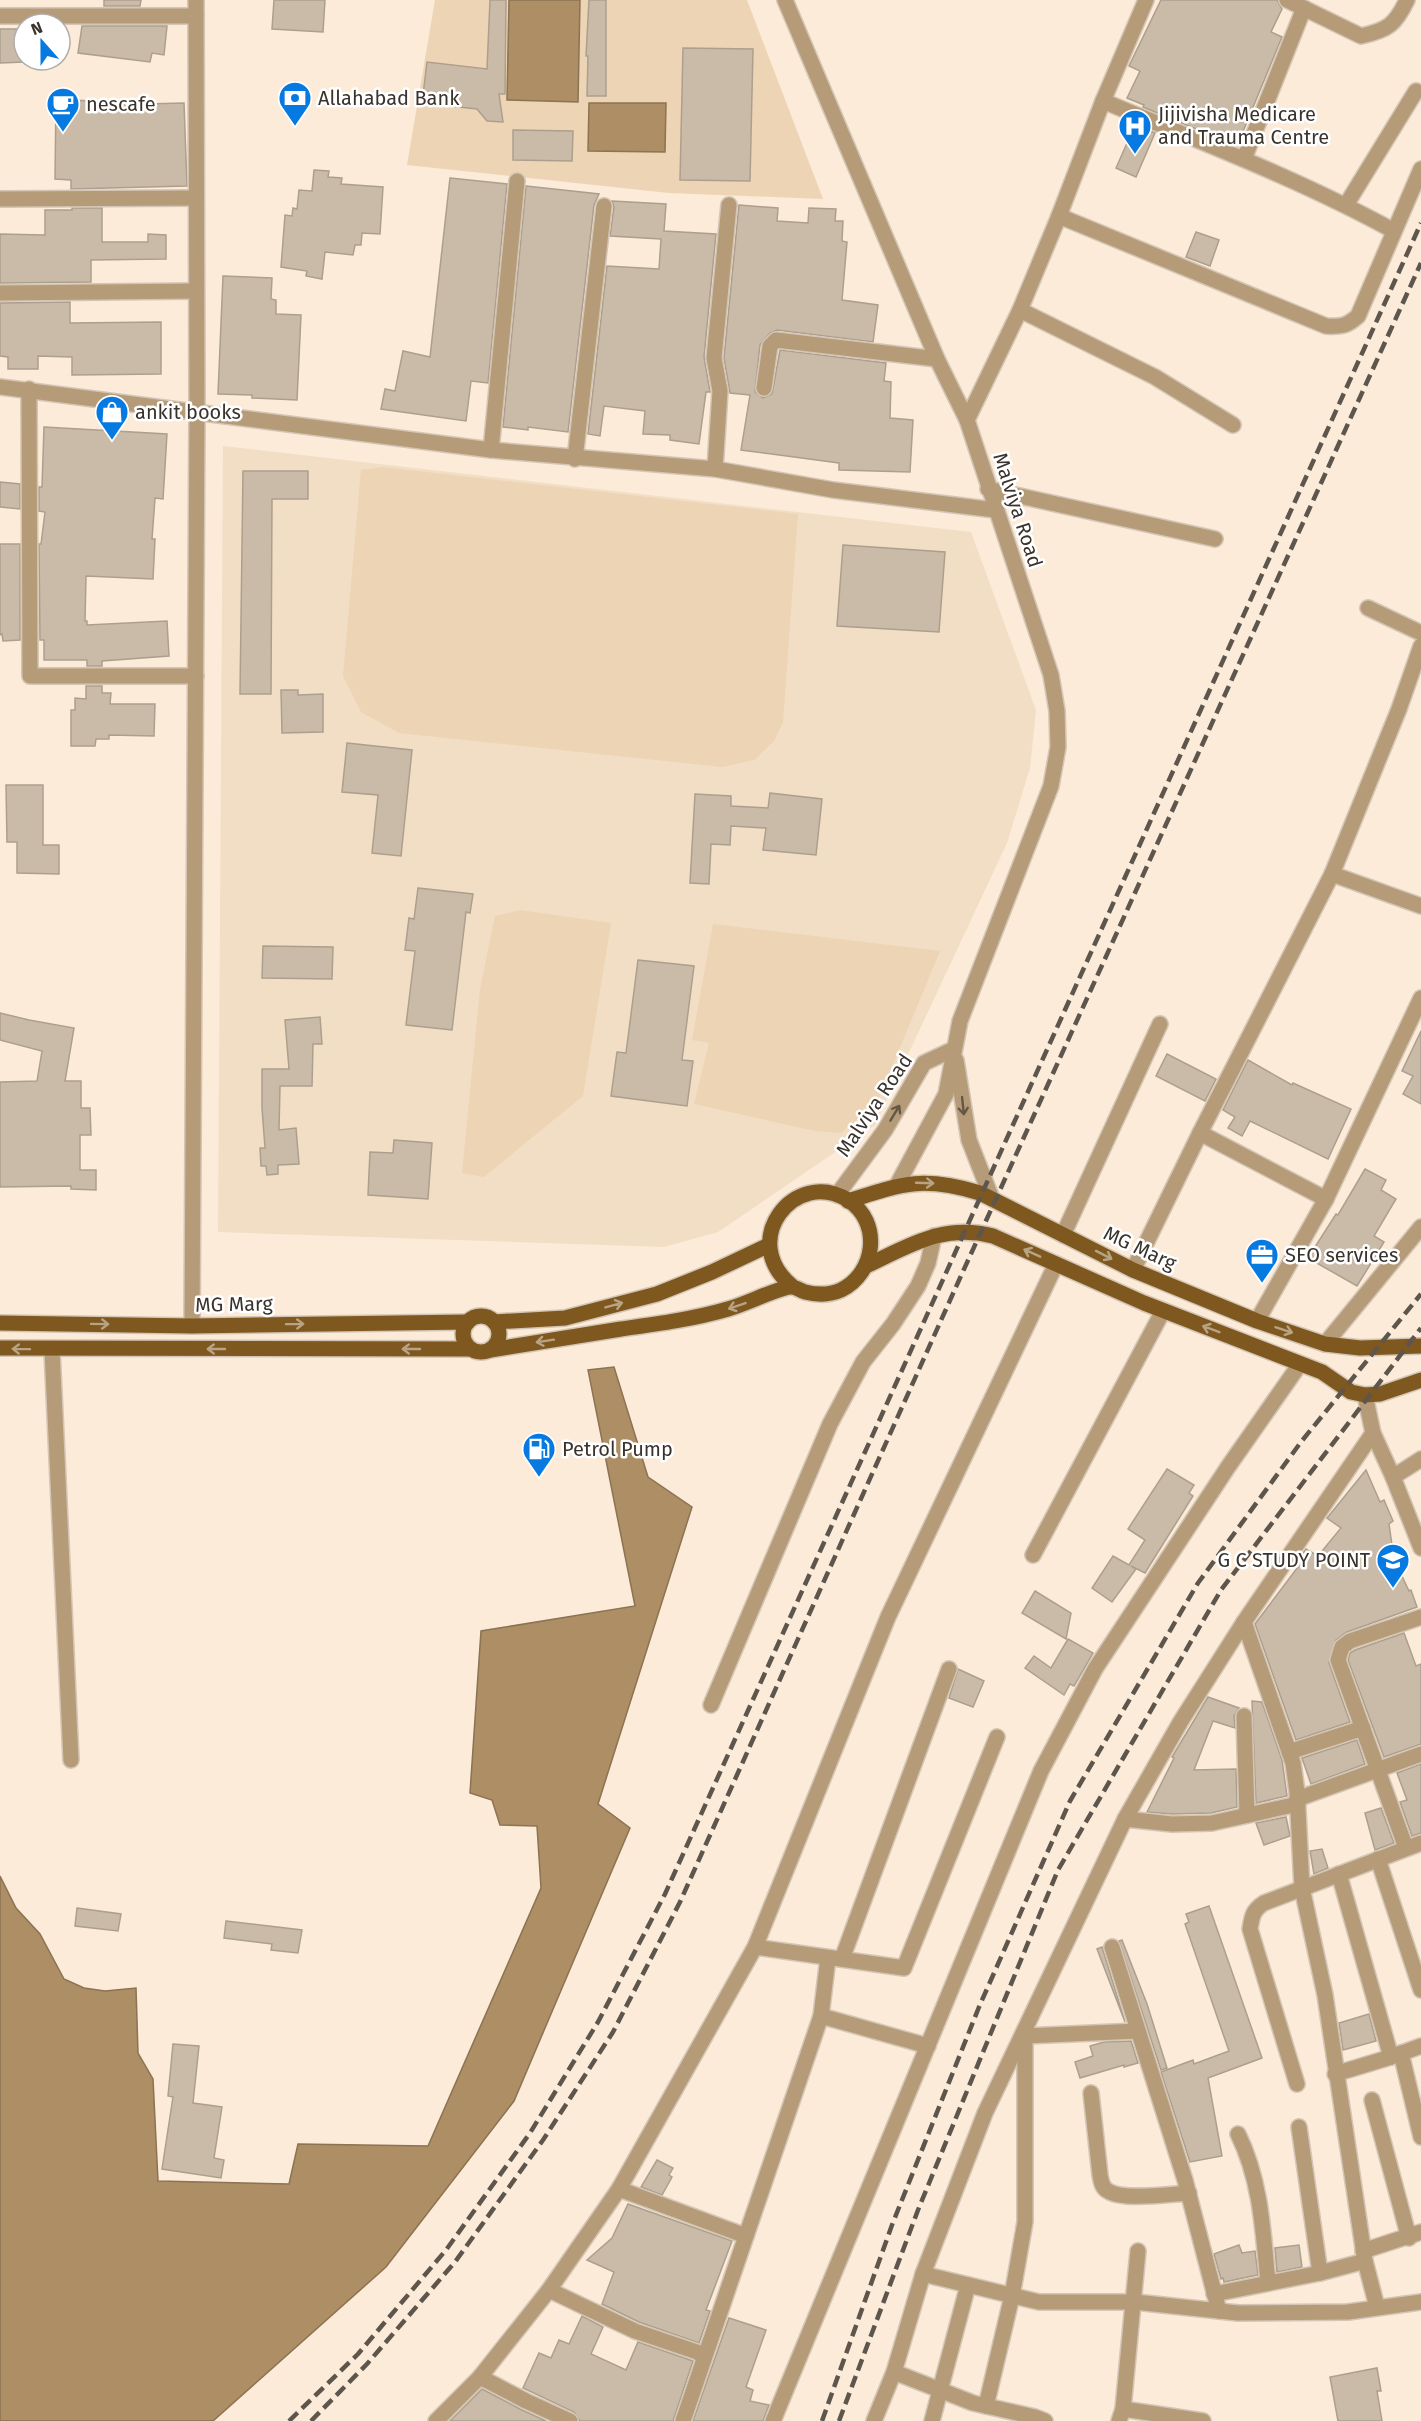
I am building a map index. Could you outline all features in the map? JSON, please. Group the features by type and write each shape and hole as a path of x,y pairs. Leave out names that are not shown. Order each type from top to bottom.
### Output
{"main road":[{"name":"MG Marg","path":"843,1198 897,1185 921,1182 954,1185 992,1199 1133,1270 1257,1321 1325,1344 1360,1348 1421,1346"},
{"path":"813,1193 843,1198 861,1214 870,1230 871,1248 866,1266 855,1280 839,1291 815,1294 792,1286 775,1268 769,1245 774,1221 790,1202 813,1193"},
{"path":"866,1266 924,1238 952,1231 977,1232 993,1236 1163,1311 1322,1372 1351,1392 1365,1395 1380,1394 1421,1380"},
{"name":"MG Marg","path":"0,1323 192,1326 468,1322 479,1316 490,1318 495,1322 565,1318 657,1294 712,1272 769,1245"},
{"path":"0,1348 52,1350 469,1349 482,1353 671,1322 728,1309 792,1286"},
{"path":"468,1322 463,1339 469,1349"},
{"path":"490,1350 498,1338 498,1327 495,1322"}],"street":[{"path":"192,1326 197,412 196,0"},
{"name":"Malviya Road","path":"784,0 937,358 967,420 1051,675 1057,711 1058,747 1051,786 960,1021 946,1095 897,1185"},
{"path":"967,420 1020,310 1103,101 1146,0"},
{"path":"1287,0 1361,36 1389,27 1399,18 1407,0"},
{"path":"1244,159 1304,8"},
{"path":"0,16 196,16"},
{"path":"1346,205 1416,91"},
{"path":"1103,101 1244,159 1346,205 1394,231"},
{"path":"1059,216 1326,326 1341,327 1350,324 1358,316 1421,169"},
{"path":"491,450 518,181"},
{"path":"0,199 196,198"},
{"path":"715,469 720,391 714,358 729,205"},
{"path":"575,459 604,206"},
{"path":"0,293 196,291"},
{"path":"1020,310 1155,377 1233,425"},
{"path":"765,388 770,346 777,340 937,358"},
{"path":"0,387 491,450 575,459 715,469 833,490 995,510"},
{"path":"28,389 30,676 196,676"},
{"path":"988,489 1215,539"},
{"path":"1368,608 1421,633"},
{"path":"1133,1270 1332,874 1400,709 1421,645"},
{"path":"1332,874 1421,906"},
{"path":"1257,1321 1326,1199 1421,998"},
{"path":"1064,1235 1160,1023"},
{"path":"954,1048 969,1140 992,1199"},
{"name":"Malviya Road","path":"843,1198 924,1063 954,1048"},
{"path":"1200,1133 1326,1199"},
{"path":"1325,1344 1421,1227"},
{"path":"711,1706 830,1424 863,1362 893,1324 918,1286 928,1263 934,1236"},
{"path":"436,2421 480,2377 549,2290 620,2188 755,1947 888,1617 1056,1264"},
{"path":"1033,1555 1163,1311"},
{"path":"52,1350 71,1760"},
{"path":"773,2421 1041,1772 1095,1669 1228,1467 1300,1364"},
{"path":"1365,1395 1372,1433 1393,1477 1415,1515 1421,1548"},
{"path":"874,2421 894,2372 923,2274 985,2113 1125,1819 1181,1721 1244,1622 1372,1433"},
{"path":"1393,1477 1421,1459"},
{"path":"1297,2084 1250,1929 1252,1914 1256,1908 1302,1888 1417,1846 1378,1770 1338,1660 1342,1647 1350,1641 1421,1617"},
{"path":"1244,1622 1289,1752 1298,1802 1302,1888 1325,1995 1364,2256 1377,2307"},
{"path":"683,2421 821,2016 835,1959 949,1669"},
{"path":"1244,1716 1247,1815"},
{"path":"1289,1752 1363,1728"},
{"path":"755,1947 904,1968 997,1737"},
{"path":"1125,1819 1172,1824 1212,1822 1247,1815 1298,1802 1421,1754"},
{"path":"1378,1859 1421,1990"},
{"path":"1339,1874 1421,2137"},
{"path":"1112,1947 1189,2193 1219,2312"},
{"path":"821,2016 928,2046"},
{"path":"1025,2032 1138,2031"},
{"path":"986,2406 1012,2296 1025,2222 1025,2032"},
{"path":"1335,2074 1421,2046"},
{"path":"1091,2093 1102,2186 1116,2195 1189,2193"},
{"path":"1214,2294 1320,2272 1415,2235 1372,2100"},
{"path":"1299,2127 1320,2272"},
{"path":"1238,2134 1248,2155 1259,2197 1268,2283"},
{"path":"620,2188 746,2236"},
{"path":"1138,2251 1135,2302 1121,2415 1203,2421"},
{"path":"923,2274 1040,2302 1135,2302 1238,2313 1348,2312 1421,2302"},
{"path":"932,2421 968,2285"},
{"path":"549,2290 635,2331 697,2352 704,2357"},
{"path":"894,2372 973,2403 1045,2421"},
{"path":"480,2377 570,2421"}],"shaded area":[{"path":"435,0 747,0 823,199 669,193 407,165"},
{"path":"509,0 580,0 578,102 507,100"},
{"path":"589,103 666,103 665,152 588,151"},
{"path":"223,446 971,532 1036,710 1030,768 1007,843 875,1125 718,1232 664,1247 218,1232"},
{"path":"382,467 798,514 783,722 774,741 754,760 722,767 399,733 361,712 343,676 361,470"},
{"path":"520,910 611,923 583,1096 484,1177 462,1173 480,989 495,916"},
{"path":"713,924 940,951 877,1103 841,1133 815,1131 694,1104 709,1043 692,1040"},
{"path":"614,1367 648,1477 692,1507 598,1804 630,1828 514,2101 386,2267 213,2421 0,2421 0,1876 16,1908 40,1934 64,1979 84,1988 105,1991 136,1988 138,2053 153,2079 158,2181 289,2184 298,2144 428,2146 541,1888 537,1826 500,1825 492,1800 470,1793 481,1631 635,1606 588,1370"}],"building":[{"path":"104,0 141,0 140,6 104,6"},
{"path":"274,0 325,0 323,32 272,29"},
{"path":"490,0 506,0 505,94 499,94 503,122 487,121 477,109 422,103 427,62 487,69"},
{"path":"589,0 606,0 606,96 587,96 588,56 586,56"},
{"path":"1161,0 1277,0 1282,9 1271,32 1282,37 1237,146 1143,107 1144,105 1127,98 1140,71 1129,66"},
{"path":"82,26 167,26 164,55 152,53 150,62 78,53"},
{"path":"0,29 12,29 12,62 0,63"},
{"path":"683,48 753,49 750,181 680,180"},
{"path":"56,100 105,101 105,105 184,103 187,186 71,189 71,180 55,179"},
{"path":"1135,125 1155,133 1136,177 1116,168"},
{"path":"513,130 573,131 572,161 513,160"},
{"path":"314,170 329,171 328,177 342,178 341,184 383,187 380,234 362,233 361,245 355,245 353,255 325,252 322,279 306,276 307,271 281,267 285,215 292,216 293,208 297,209 299,190 312,191"},
{"path":"450,178 507,184 488,383 471,381 466,421 381,409 385,389 395,391 403,351 430,357"},
{"path":"526,186 599,194 594,205 568,432 528,427 528,430 503,427"},
{"path":"612,201 666,204 664,231 716,234 704,357 710,392 706,392 699,444 670,440 670,435 643,434 645,411 604,406 600,436 588,434 607,266 659,269 661,239 610,236 614,207"},
{"path":"739,205 778,208 777,221 808,223 809,208 836,209 835,221 843,221 842,241 847,242 842,300 878,305 873,342 777,330 770,333 760,345 755,392 763,398 772,394 780,350 886,363 884,381 891,382 890,418 913,420 910,472 839,470 839,463 741,450 750,395 730,393 724,358"},
{"path":"72,208 102,208 102,242 148,242 148,234 166,235 166,259 91,260 91,282 0,283 0,234 45,235 45,210 72,210"},
{"path":"1196,232 1219,240 1210,266 1186,257"},
{"path":"223,276 272,278 271,299 276,300 276,314 301,315 297,400 218,394"},
{"path":"70,302 70,323 161,322 161,374 72,375 72,357 38,356 38,369 8,369 8,357 0,356 0,303"},
{"path":"44,427 167,434 163,499 155,498 152,539 155,539 153,579 86,576 85,621 87,625 167,621 169,656 102,661 102,666 87,666 87,660 44,660 44,640 40,640 39,544 41,544 45,512 39,511 39,487 42,487"},
{"path":"243,471 308,471 308,499 272,499 271,694 240,694"},
{"path":"0,482 20,484 20,509 0,507"},
{"path":"0,544 20,544 20,640 3,641 2,634 0,635"},
{"path":"843,545 945,552 939,632 837,626"},
{"path":"86,686 102,686 102,693 111,693 110,704 155,704 154,736 109,735 109,739 96,739 95,746 71,746 71,710 75,710 75,698 86,699"},
{"path":"281,690 298,690 298,695 323,694 323,732 282,733"},
{"path":"347,743 412,750 401,856 372,853 378,795 342,792"},
{"path":"6,785 43,785 43,845 59,845 59,874 17,873 17,842 7,842"},
{"path":"770,793 822,799 816,855 763,850 766,828 731,826 730,845 711,844 709,884 690,883 695,794 731,796 731,806 768,808"},
{"path":"418,888 473,894 470,913 466,912 452,1030 406,1025 415,951 405,950 409,918 414,919"},
{"path":"263,946 333,947 332,979 262,978"},
{"path":"638,960 694,966 682,1060 693,1061 687,1106 611,1096 617,1052 626,1053"},
{"path":"0,1013 74,1028 65,1081 81,1081 81,1108 90,1108 91,1135 80,1135 80,1170 96,1170 96,1190 71,1189 71,1186 0,1187 0,1082 37,1081 42,1051 0,1040"},
{"path":"320,1017 322,1044 313,1044 312,1086 280,1086 279,1130 296,1128 299,1164 278,1165 278,1174 267,1175 266,1166 261,1166 260,1148 265,1148 262,1069 289,1069 285,1020"},
{"path":"1421,1031 1421,1104 1403,1094 1413,1076 1402,1071"},
{"path":"1167,1054 1216,1079 1205,1101 1156,1076"},
{"path":"1248,1060 1292,1085 1293,1083 1351,1109 1328,1159 1250,1121 1242,1136 1228,1128 1235,1117 1223,1110"},
{"path":"394,1140 432,1143 428,1199 368,1195 370,1152 393,1153"},
{"path":"1365,1169 1386,1180 1381,1190 1396,1199 1374,1236 1384,1242 1357,1286 1308,1258 1336,1214 1338,1215"},
{"path":"1167,1469 1194,1485 1189,1493 1193,1496 1145,1573 1131,1566 1136,1569 1112,1602 1092,1588 1113,1556 1129,1565 1145,1540 1128,1529"},
{"path":"1366,1470 1380,1502 1384,1500 1393,1521 1389,1524 1392,1545 1395,1547 1392,1555 1409,1591 1411,1590 1417,1607 1347,1632 1336,1640 1329,1663 1350,1722 1296,1740 1255,1624 1298,1567 1295,1565 1306,1549 1318,1556 1341,1528 1327,1518"},
{"path":"1035,1591 1071,1613 1066,1639 1022,1613"},
{"path":"1404,1633 1416,1666 1421,1664 1421,1744 1384,1757 1348,1660 1350,1653 1355,1650"},
{"path":"1068,1639 1093,1653 1074,1686 1070,1684 1064,1695 1025,1668 1034,1656 1051,1668"},
{"path":"958,1669 984,1681 973,1707 949,1698"},
{"path":"1208,1697 1239,1708 1234,1716 1235,1728 1213,1721 1194,1770 1236,1769 1237,1807 1211,1813 1147,1812 1174,1758 1172,1757"},
{"path":"1252,1701 1262,1702 1282,1760 1287,1796 1256,1803"},
{"path":"1357,1740 1365,1764 1311,1784 1302,1758"},
{"path":"1421,1764 1421,1833 1412,1836 1400,1802 1407,1800 1397,1773"},
{"path":"1381,1808 1394,1843 1375,1850 1365,1813"},
{"path":"1286,1817 1290,1836 1264,1845 1256,1823"},
{"path":"1322,1849 1328,1868 1314,1874 1310,1851"},
{"path":"1209,1906 1262,2058 1208,2078 1222,2156 1190,2162 1161,2072 1193,2060 1194,2064 1229,2051 1185,1924 1189,1922 1186,1914"},
{"path":"77,1908 121,1914 118,1931 75,1926"},
{"path":"226,1921 302,1930 298,1953 271,1950 272,1944 224,1938"},
{"path":"1122,1940 1147,2004 1167,2068 1161,2070 1119,1941"},
{"path":"1102,1947 1103,1950 1125,2022 1097,1949"},
{"path":"1369,2014 1376,2041 1343,2050 1339,2023"},
{"path":"1131,2041 1138,2063 1080,2078 1075,2062 1093,2056 1090,2046 1104,2042"},
{"path":"173,2044 199,2046 193,2103 222,2107 214,2158 224,2160 221,2178 162,2169 173,2097 168,2096"},
{"path":"657,2160 673,2168 669,2175 672,2177 662,2195 641,2187"},
{"path":"628,2204 732,2241 706,2310 710,2311 699,2343 639,2322 602,2304 614,2272 587,2260 612,2238"},
{"path":"1239,2245 1242,2253 1255,2251 1258,2275 1224,2282 1223,2278 1221,2279 1214,2254"},
{"path":"1299,2245 1302,2267 1277,2272 1275,2248"},
{"path":"582,2316 603,2327 591,2354 626,2370 638,2342 693,2361 673,2421 580,2421 574,2412 523,2388 539,2353 551,2358 559,2340 569,2344"},
{"path":"729,2318 766,2330 746,2387 753,2390 750,2401 769,2405 763,2421 693,2421"},
{"path":"1377,2368 1381,2391 1377,2391 1382,2421 1338,2421 1330,2377"},
{"path":"482,2389 522,2410 546,2421 450,2421"}],"railway":[{"path":"289,2421 358,2354 446,2250 530,2133 598,2022 665,1894 1421,223"},
{"path":"311,2421 367,2364 455,2262 543,2140 613,2032 680,1902 960,1278 1421,263"},
{"path":"822,2421 892,2225 979,2007 1070,1801 1198,1583 1301,1442 1421,1294"},
{"path":"839,2421 918,2210 1058,1870 1221,1590 1421,1328"}],"place":[{"name":"Allahabad Bank","path":"295,127"},
{"name":"nescafe","path":"63,133"},
{"name":"Jijivisha Medicare and Trauma Centre","path":"1135,155"},
{"name":"ankit books","path":"112,441"},
{"name":"SEO services","path":"1262,1284"},
{"name":"Petrol Pump","path":"539,1478"},
{"name":"G C STUDY POINT","path":"1393,1589"}]}
